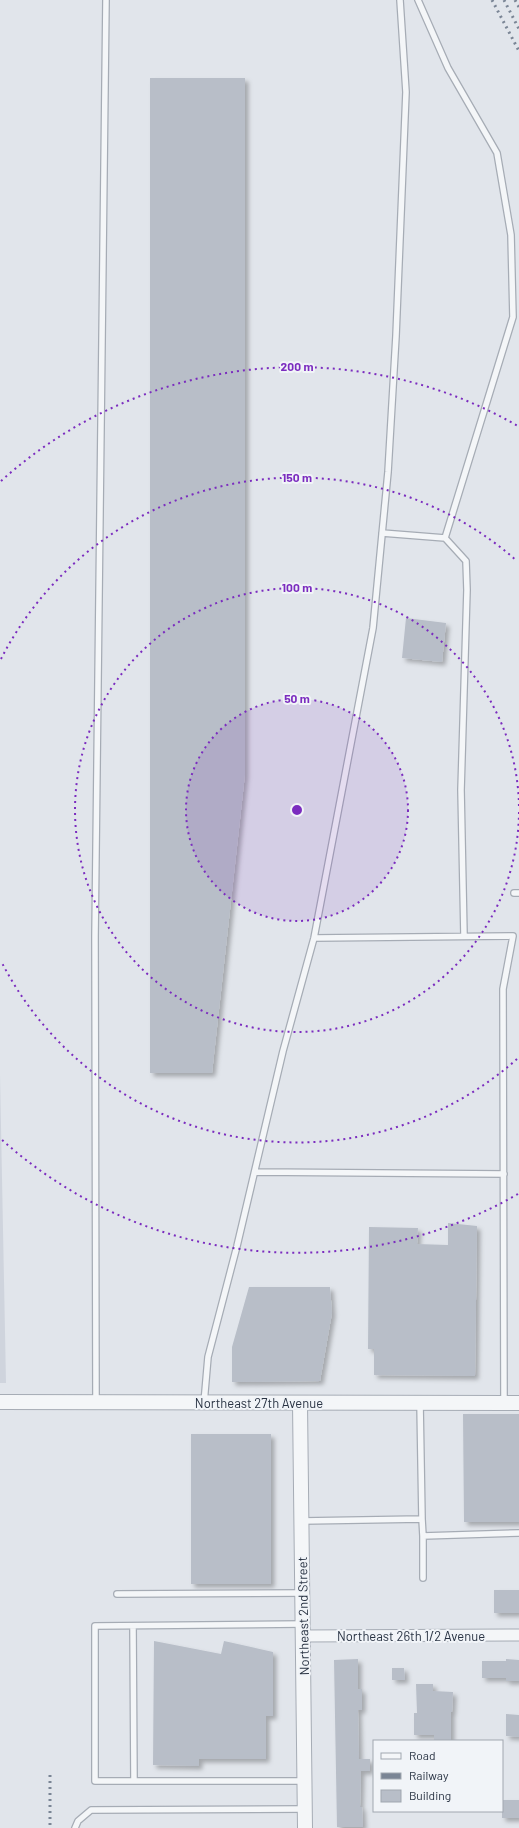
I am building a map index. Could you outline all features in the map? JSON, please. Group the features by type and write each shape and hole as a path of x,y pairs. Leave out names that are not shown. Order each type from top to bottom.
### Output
{"street":[{"name":"Northeast 27th Avenue","path":"0,1402 519,1403"},
{"name":"Northeast 2nd Street","path":"300,1403 305,1828"},
{"name":"Northeast 26th 1/2 Avenue","path":"303,1630 519,1635"}],"lane":[{"path":"96,1402 95,937 106,0"},
{"path":"204,1403 208,1357 255,1172 283,1051 314,938 373,628 388,472 396,343 406,92 400,0"},
{"path":"418,0 448,68 497,153 511,235 513,317 445,538"},
{"path":"382,533 445,538 466,562 467,590 461,790 464,936"},
{"path":"314,938 513,936 503,989 504,1403"},
{"path":"255,1172 504,1174"},
{"path":"420,1403 423,1578"},
{"path":"302,1521 422,1519"},
{"path":"423,1536 519,1533"},
{"path":"117,1594 303,1592"},
{"path":"303,1630 95,1626 95,1781 304,1781"},
{"path":"133,1626 134,1781"},
{"path":"75,1828 78,1821 91,1810 305,1810"}],"shaded area":[{"path":"0,1075 6,1383 0,1383"}],"building":[{"path":"150,78 245,78 245,774 212,1073 150,1073"},
{"path":"406,618 446,623 442,662 402,658"},
{"path":"448,1223 477,1226 475,1376 374,1375 374,1349 368,1349 369,1227 418,1228 417,1244 448,1245"},
{"path":"249,1287 330,1287 332,1313 320,1381 232,1382 232,1347"},
{"path":"463,1414 519,1414 519,1522 464,1522"},
{"path":"191,1434 271,1434 271,1584 191,1584"},
{"path":"494,1590 519,1590 519,1613 494,1613"},
{"path":"154,1641 221,1654 224,1641 273,1652 273,1716 266,1716 266,1759 199,1759 199,1766 153,1765"},
{"path":"358,1659 358,1689 362,1689 362,1710 358,1710 359,1759 370,1759 370,1771 361,1771 360,1807 362,1807 363,1827 337,1827 334,1660"},
{"path":"506,1659 519,1660 519,1681 506,1681 506,1678 482,1678 482,1661 506,1661"},
{"path":"392,1668 404,1668 405,1680 392,1680"},
{"path":"416,1684 433,1684 433,1691 453,1692 451,1740 434,1740 434,1735 414,1735 414,1713 417,1713"},
{"path":"506,1714 519,1715 519,1737 506,1736"},
{"path":"503,1800 519,1800 519,1818 502,1818"}],"railway":[{"path":"492,0 519,51"},
{"path":"504,0 519,29"},
{"path":"515,0 519,7"},
{"path":"50,1775 50,1828"}]}
